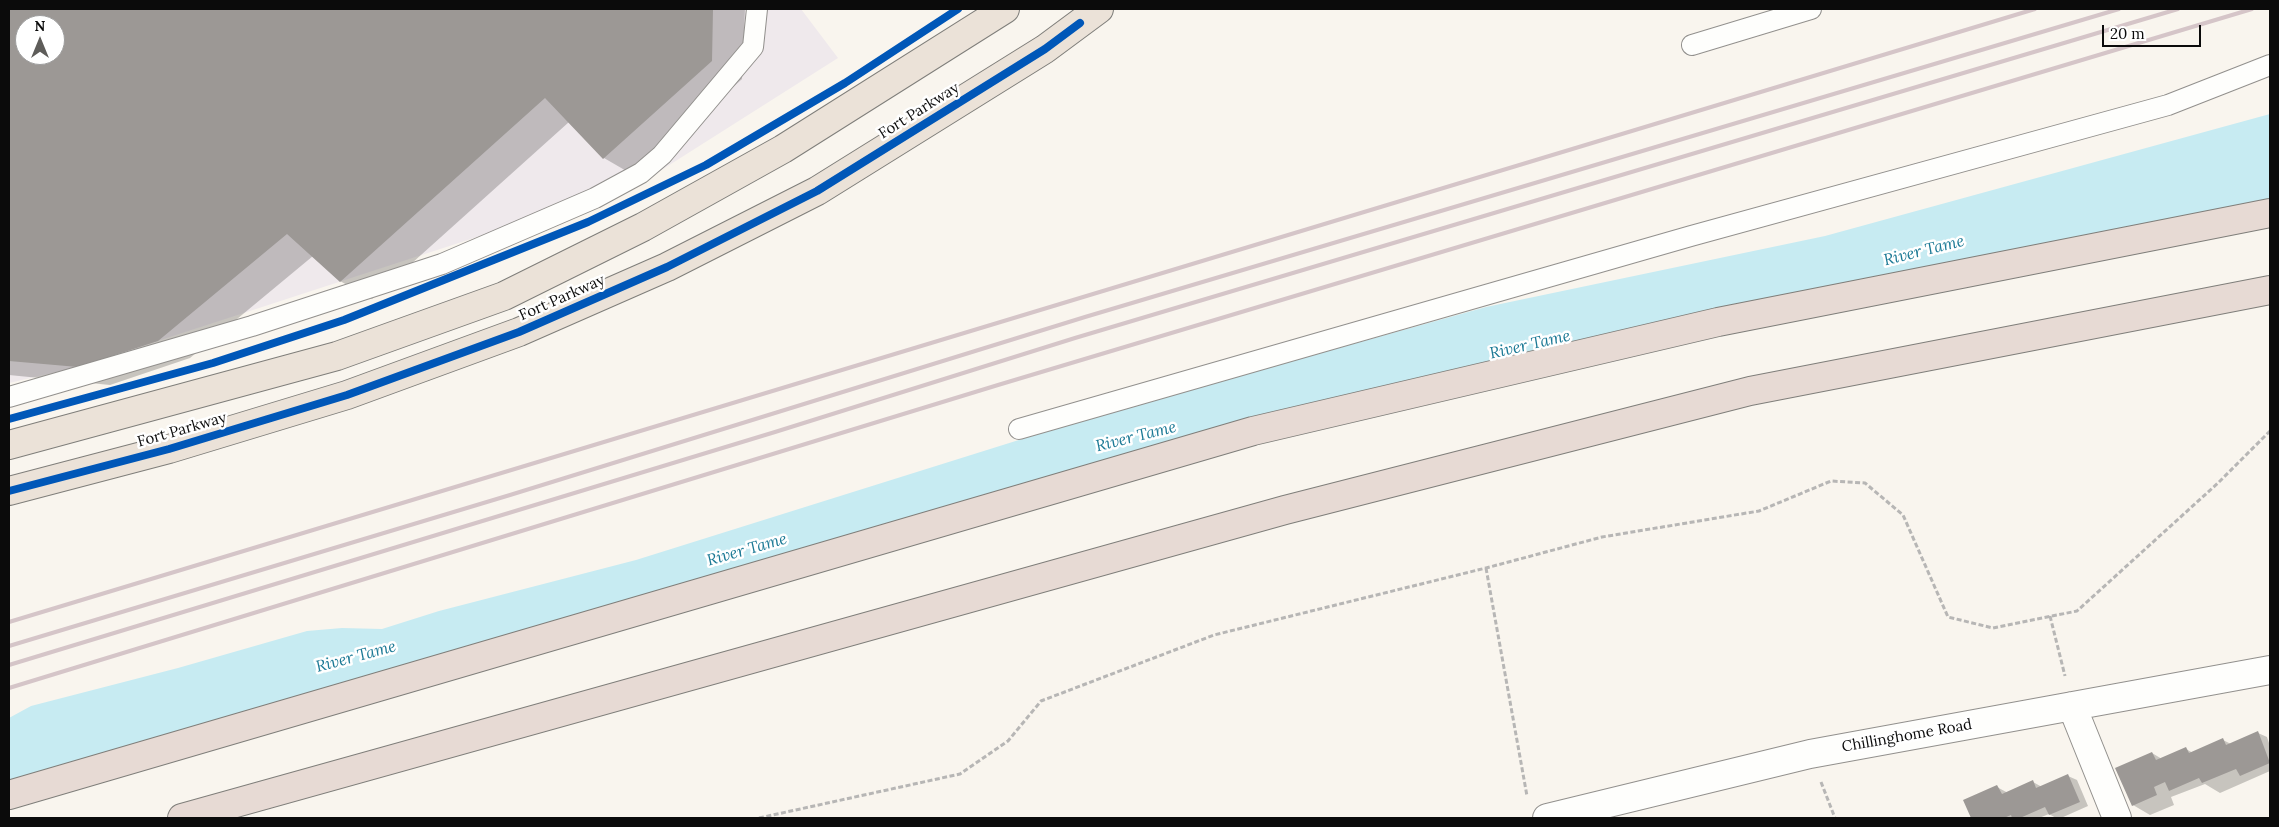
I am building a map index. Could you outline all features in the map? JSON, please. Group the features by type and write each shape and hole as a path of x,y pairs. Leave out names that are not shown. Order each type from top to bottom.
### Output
{"highway":[{"path":"9,795 1253,431 1718,322 2270,213"},
{"path":"182,818 1285,510 1750,391 2270,290"}],"main road":[{"name":"Fort Parkway","path":"9,445 337,356 504,296 643,227 783,149 1006,9"},
{"name":"Fort Parkway","path":"9,491 169,449 347,395 519,332 659,271 817,191 1045,49 1099,9"}],"street":[{"name":"Chillinghome Road","path":"1547,818 1810,754 2270,670"},
{"path":"2072,706 2117,818"}],"lane":[{"path":"9,397 252,326 442,264 595,198 641,173 662,155 753,47 758,9"},
{"path":"1692,45 1810,9"},
{"path":"1019,430 1691,236 2168,105 2270,65"}],"path":[{"path":"759,818 960,774 1008,740 1041,701 1214,635 1486,568 1602,537 1759,512 1830,481 1865,483 1903,515 1948,617 1993,628 2077,611 2218,483 2270,432"},
{"path":"1486,568 1528,799"},
{"path":"2050,616 2072,706"},
{"path":"1810,754 1835,818"}],"shaded area":[{"path":"9,9 801,9 838,58 622,195 480,236 78,367 9,383"}],"water":[{"name":"River Tame","path":"2270,114 2270,200 2110,248 1837,311 1111,465 9,780 9,718 31,706 178,668 307,631 342,628 382,629 439,611 636,560 1105,413 1486,307 1825,236"}],"building":[{"path":"9,9 713,9 712,61 603,159 545,98 340,282 287,234 158,341 78,367 9,361"},
{"path":"2258,731 2270,763 2240,776 2236,769 2202,783 2199,778 2169,791 2165,782 2154,787 2157,795 2132,806 2115,768 2152,752 2156,760 2186,747 2189,753 2223,738 2226,745"},
{"path":"2068,774 2080,802 2049,815 2045,807 2020,818 2012,818 2011,815 2004,818 1971,818 1963,800 1997,785 2002,794 2033,780 2036,788"}],"railway":[{"path":"9,622 2035,9"},
{"path":"9,646 510,495 1085,317 2119,9"},
{"path":"9,665 775,432 1075,338 2178,9"},
{"path":"9,688 998,385 2252,9"}],"cycle path":[{"path":"9,419 213,363 344,320 588,222 706,165 845,83 958,9"},
{"path":"9,491 169,449 347,395 519,332 667,267 817,191 1045,49 1080,23"}]}
